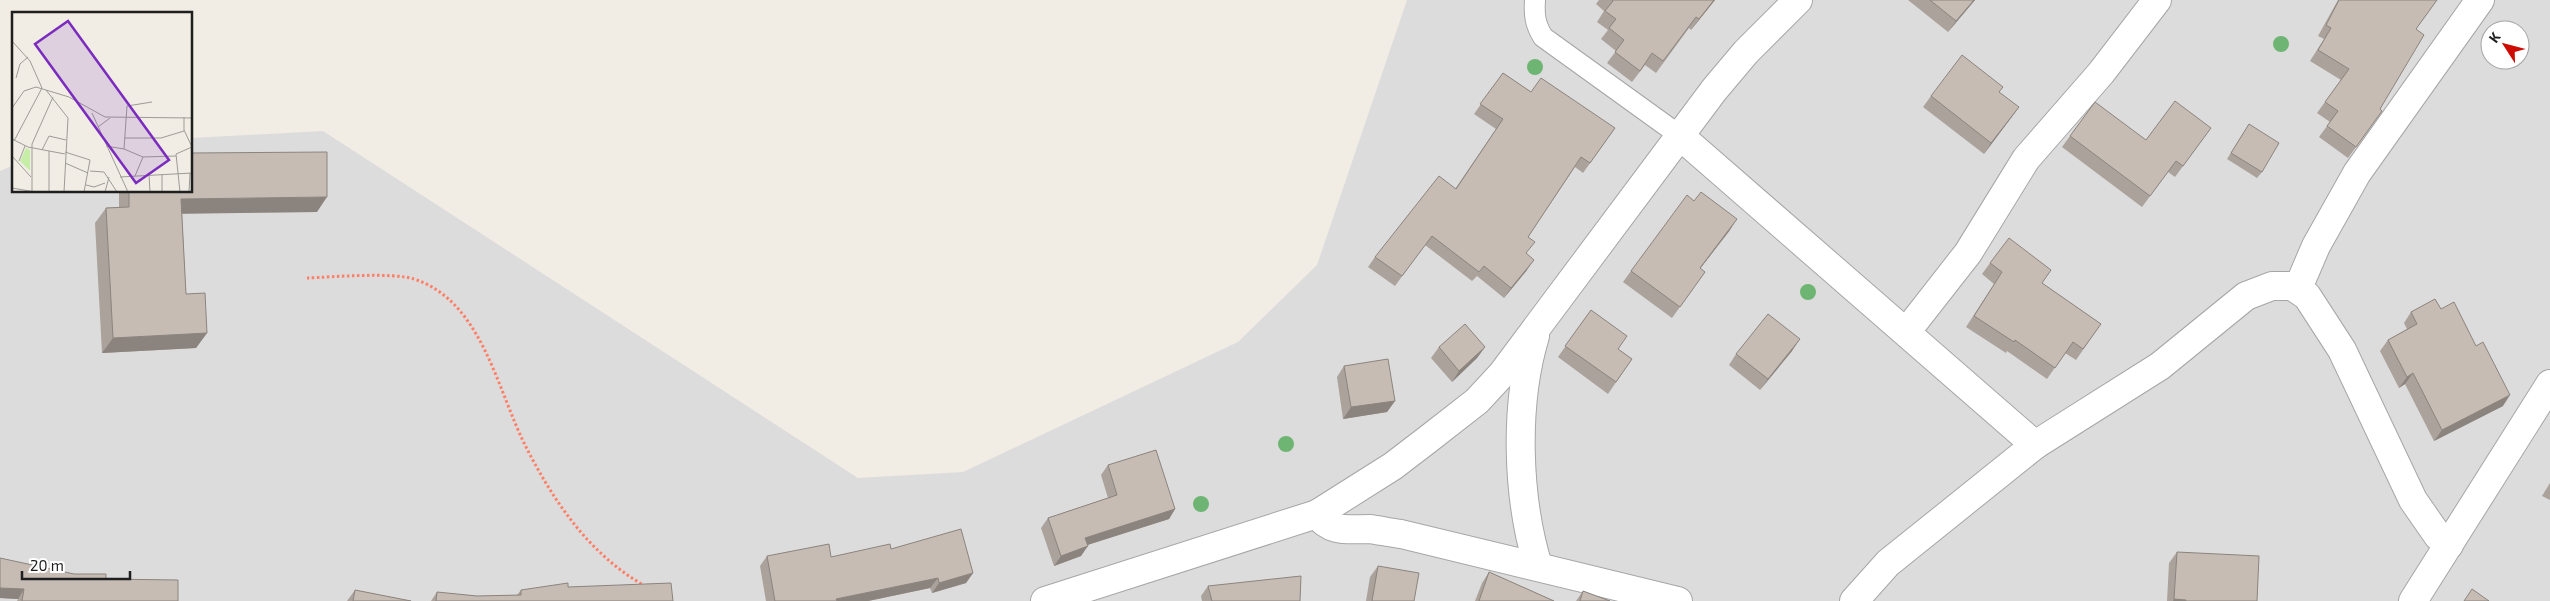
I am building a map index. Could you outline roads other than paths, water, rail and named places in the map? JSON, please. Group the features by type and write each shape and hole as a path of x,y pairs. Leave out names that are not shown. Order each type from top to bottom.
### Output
{"street":[{"path":"1045,601 1317,514 1393,466 1477,401 1502,374 1679,134 1746,52 1798,0"},
{"path":"1907,331 1968,253 2026,159 2101,73 2157,0"},
{"path":"2298,288 2316,246 2357,173 2480,0"},
{"path":"1679,134 1907,331 2035,445"},
{"path":"1854,601 1888,562 2035,445 2160,366 2246,296 2279,285 2298,288 2313,303 2342,350 2413,500 2438,536 2448,545"},
{"path":"1538,566 1529,534 1524,500 1522,426 1528,366 1540,322"},
{"path":"2413,601 2550,384"},
{"path":"1317,514 1327,524 1337,529 1371,529 1401,534 1678,601"}],"lane":[{"path":"1535,0 1534,14 1537,26 1543,37 1679,134"}]}
